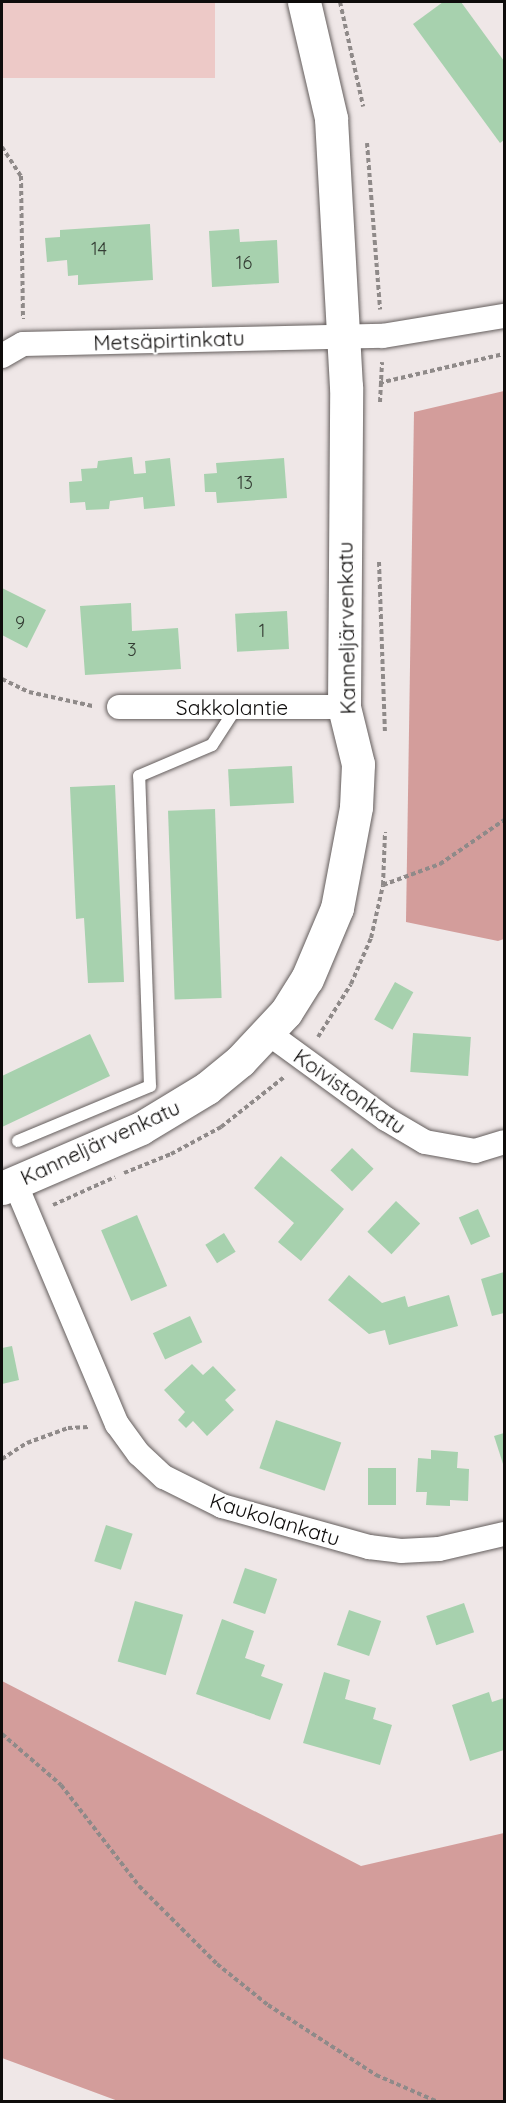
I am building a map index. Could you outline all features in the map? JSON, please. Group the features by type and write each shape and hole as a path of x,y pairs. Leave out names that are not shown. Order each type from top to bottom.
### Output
{"street":[{"name":"Kanneljärvenkatu","path":"8,1185 177,1108 240,1061 268,1033 307,979 337,908 356,807 358,764 344,707 346,387 340,334 331,118 304,2"},
{"name":"Metsäpirtinkatu","path":"2,356 23,344 340,334 382,336 504,316"},
{"name":"Sakkolantie","path":"119,707 344,707"},
{"name":"Koivistonkatu","path":"268,1033 386,1119 425,1142 475,1151 504,1142"},
{"name":"Kaukolankatu","path":"8,1185 117,1424 139,1454 164,1477 222,1506 279,1524 401,1551 439,1549 504,1534"}],"lane":[{"path":"18,1141 150,1086 139,776 212,745 236,708"}],"path":[{"path":"2,147 21,176 23,344"},
{"path":"346,387 504,354"},
{"path":"2,679 61,702 119,707"},
{"path":"384,885 440,864 504,820"},
{"path":"2,1459 27,1443 68,1428 117,1424"},
{"path":"2,1734 61,1785 139,1886 217,1964 268,2005 376,2075 438,2102"}],"shaded area":[{"path":"2,2 215,2 215,78 2,78"},
{"path":"504,391 504,939 498,941 406,922 414,412"},
{"path":"2,1681 361,1866 504,1833 504,2101 118,2101 2,2058"}],"building":[{"path":"443,2 461,2 504,61 504,140 500,143 413,24"},
{"path":"150,224 153,280 78,285 78,275 68,276 67,260 47,262 45,238 60,237 60,230"},
{"path":"239,229 240,242 277,240 279,283 212,287 209,231"},
{"path":"132,457 134,474 146,473 145,461 170,458 175,506 144,509 143,497 110,501 109,509 86,510 85,502 70,503 69,482 82,481 81,469 97,468 98,461"},
{"path":"284,458 287,498 217,503 216,492 205,492 204,474 217,473 216,463"},
{"path":"2,588 46,610 27,648 2,635"},
{"path":"131,603 132,631 178,628 181,669 85,675 80,606"},
{"path":"287,611 289,649 237,652 235,614"},
{"path":"292,766 294,803 230,806 228,769"},
{"path":"115,785 124,982 88,983 84,918 76,919 70,787"},
{"path":"215,809 222,998 175,1000 168,811"},
{"path":"395,982 413,992 393,1030 374,1020"},
{"path":"413,1033 471,1037 468,1076 410,1072"},
{"path":"90,1034 110,1076 2,1127 2,1076"},
{"path":"352,1148 374,1169 352,1191 330,1170"},
{"path":"281,1156 344,1209 301,1261 278,1242 294,1223 254,1188"},
{"path":"396,1201 420,1224 391,1254 367,1232"},
{"path":"478,1209 490,1236 471,1245 459,1218"},
{"path":"137,1215 167,1286 131,1301 101,1230"},
{"path":"224,1233 236,1252 217,1263 205,1245"},
{"path":"504,1272 504,1313 492,1316 481,1279"},
{"path":"349,1275 382,1303 405,1296 408,1307 449,1295 458,1326 389,1345 385,1330 369,1334 328,1300"},
{"path":"190,1316 202,1342 165,1360 153,1333"},
{"path":"12,1346 19,1380 2,1384 2,1348"},
{"path":"192,1364 203,1375 213,1366 236,1390 225,1400 234,1410 207,1436 193,1421 186,1428 178,1420 185,1412 164,1390"},
{"path":"276,1420 341,1442 325,1491 259,1468"},
{"path":"504,1433 504,1467 494,1436"},
{"path":"431,1450 458,1452 457,1468 469,1469 468,1501 450,1500 450,1506 426,1505 427,1492 416,1492 418,1458 431,1459"},
{"path":"368,1468 396,1468 396,1505 368,1505"},
{"path":"106,1525 133,1534 121,1570 94,1561"},
{"path":"245,1568 277,1579 265,1614 233,1603"},
{"path":"135,1601 183,1615 166,1675 118,1662"},
{"path":"464,1603 474,1632 436,1645 426,1616"},
{"path":"349,1610 381,1621 369,1656 337,1645"},
{"path":"222,1619 254,1631 245,1658 265,1665 261,1676 283,1684 270,1720 196,1694"},
{"path":"324,1672 350,1680 345,1699 376,1708 373,1719 392,1725 380,1765 303,1743"},
{"path":"489,1692 492,1702 504,1698 504,1750 470,1761 452,1705"}]}
